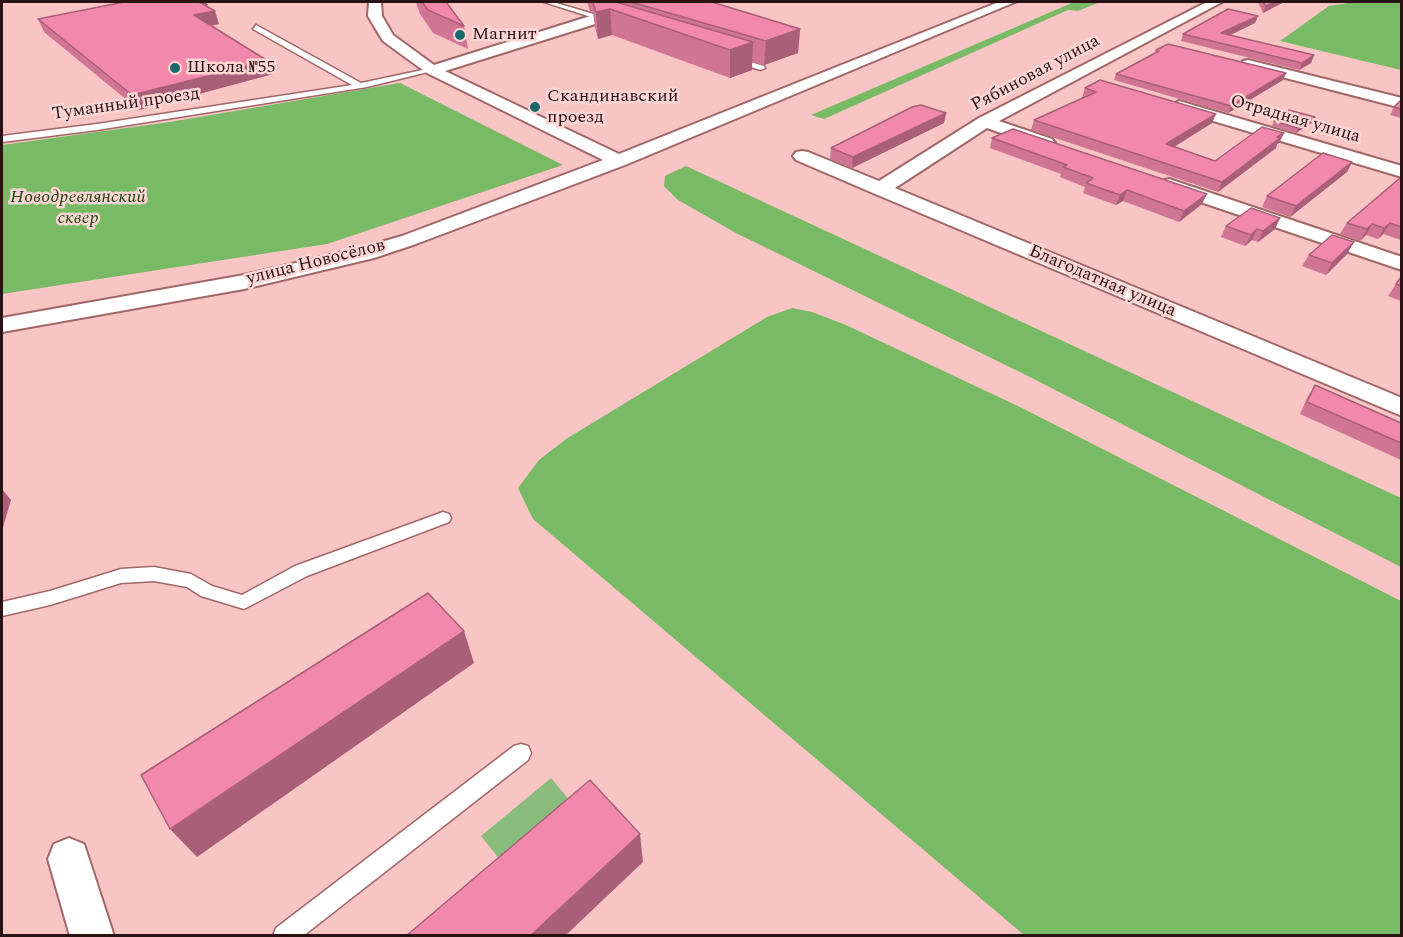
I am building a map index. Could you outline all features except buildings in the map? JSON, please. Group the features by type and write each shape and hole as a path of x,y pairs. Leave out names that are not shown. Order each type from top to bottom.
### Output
{"street":[{"path":"375,2 375,16 388,38 432,70 619,161"},
{"path":"432,70 646,2"},
{"name":"улица Новосёлов","path":"2,324 244,282 366,253 507,205 1009,2"},
{"name":"Рябиновая улица","path":"879,189 985,122 1216,2"},
{"path":"1147,39 1170,45"},
{"path":"1228,59 1401,104"},
{"path":"1075,76 1097,82"},
{"name":"Отрадная улица","path":"1165,102 1401,172"},
{"path":"985,122 1064,149"},
{"name":"Благодатная улица","path":"802,156 1401,408"},
{"path":"1154,180 1401,264"},
{"path":"69,859 92,936"}],"lane":[{"path":"547,2 625,25"},
{"path":"256,27 360,86"},
{"path":"721,56 761,68"},
{"name":"Туманный проезд","path":"2,139 97,127 360,86 432,70"},
{"path":"2,609 50,598 121,576 154,574 191,581 207,591 244,602 301,570 442,518"},
{"path":"284,936 521,753"}],"green space":[{"path":"1074,2 1100,2 1078,11 1068,10 824,119 811,115"},
{"path":"1354,2 1401,2 1401,70 1280,41 1329,6"},
{"name":"Новодревлянский сквер","path":"400,83 563,165 327,244 2,294 2,145 170,122"},
{"path":"686,166 1401,498 1401,567 1026,375 736,233 678,200 664,186 665,176"},
{"path":"792,308 812,312 846,325 1022,408 1401,601 1401,935 1024,935 533,519 518,488 539,460 566,439 767,317"},
{"path":"551,778 571,802 501,861 481,836"}],"place":[{"name":"Магнит","path":"460,35"},
{"name":"Школа №55","path":"175,68"},
{"name":"Скандинавский проезд","path":"535,107"}]}
